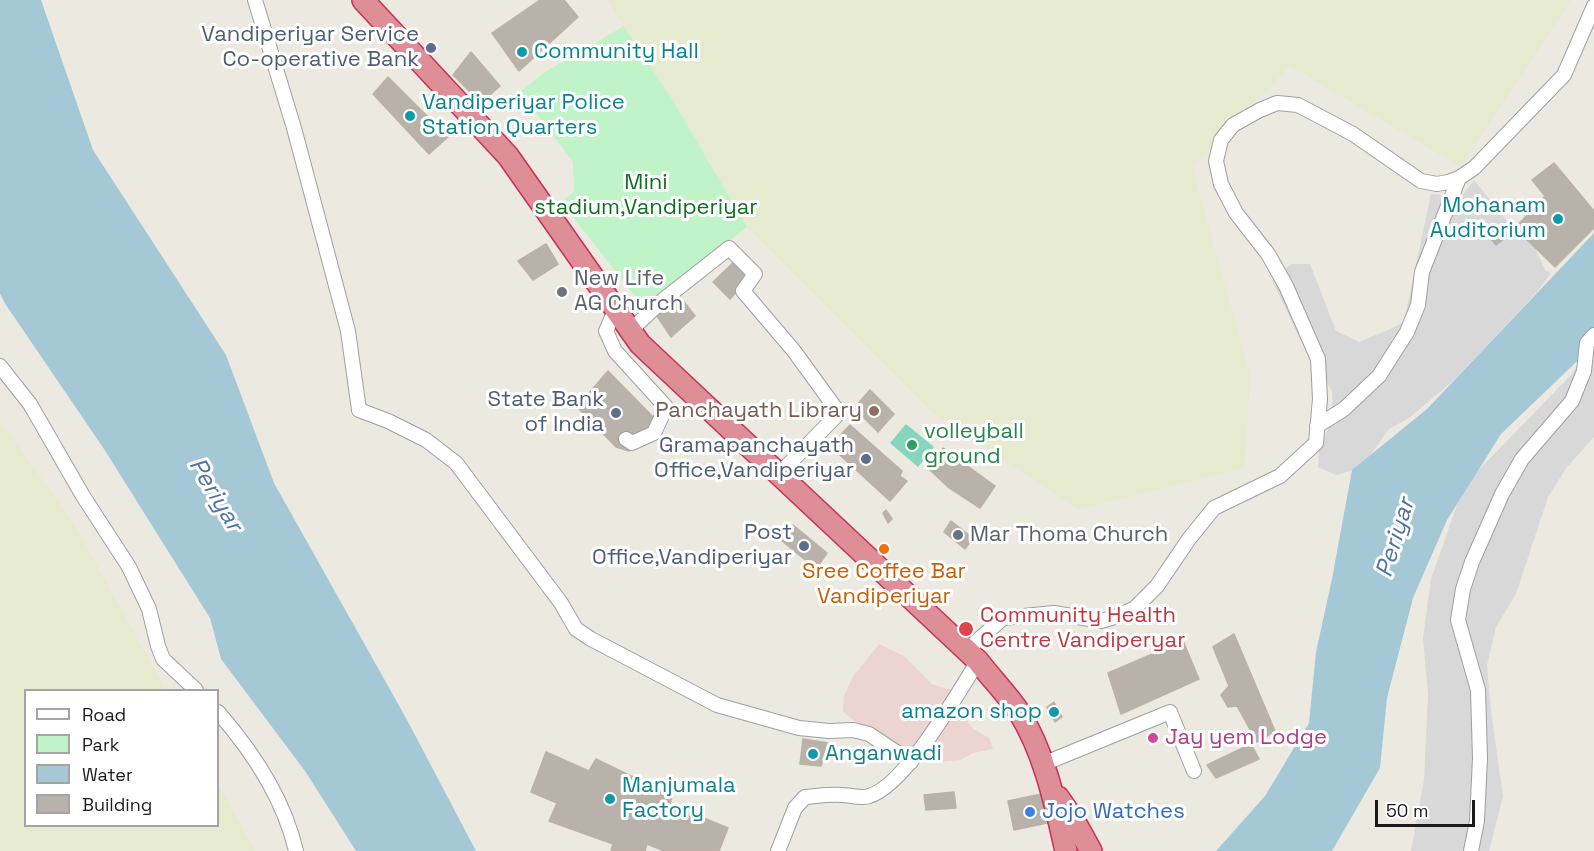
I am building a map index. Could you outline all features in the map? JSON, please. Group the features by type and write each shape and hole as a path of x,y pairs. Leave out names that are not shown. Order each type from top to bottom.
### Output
{"highway":[{"path":"363,0 508,156 640,344 843,531 973,656 1018,711 1052,790 1066,851"},
{"path":"1052,790 1074,819 1090,851"}],"street":[{"path":"255,0 294,128 348,331 359,410 388,421 426,440 456,464 561,603 576,629 591,639 717,705 799,728 829,731 854,730 869,734 911,762"},
{"path":"778,851 795,808 805,797 842,795 869,797 888,785 911,762 940,723 973,656 1003,618 1054,613 1101,621 1135,608 1157,586 1189,539 1214,508 1280,476 1316,443 1320,399 1318,359 1286,286 1268,254 1236,213 1221,184 1216,161 1221,140 1233,125 1277,103 1298,105 1353,134 1421,181 1437,184 1459,178 1474,168 1564,75 1594,6"},
{"path":"1317,426 1344,409 1379,376 1407,332 1418,305 1422,272 1459,178"},
{"path":"631,330 663,300 729,248 734,251 755,274 742,291 794,351 839,413 791,483"},
{"path":"616,308 606,331 615,351 666,407 654,433 632,443 626,439"},
{"path":"1471,851 1477,821 1480,758 1478,690 1458,620 1463,589 1502,494 1522,459 1572,401 1584,371 1587,343 1594,335"},
{"path":"0,366 30,404 83,496 129,567 149,609 163,659 195,689"},
{"path":"1043,765 1170,712 1194,771"},
{"path":"219,713 236,733 269,781 292,835 296,851"}],"shaded area":[{"path":"1474,180 1507,221 1534,246 1545,270 1551,273 1537,292 1454,380 1409,418 1389,429 1361,468 1336,475 1318,467 1319,451 1333,416 1332,391 1299,337 1272,280 1291,264 1310,264 1336,331 1359,342 1388,330 1404,322 1431,194 1462,196"},
{"path":"1594,331 1594,437 1567,467 1548,497 1516,594 1496,627 1487,665 1503,796 1489,851 1411,851 1424,780 1428,695 1423,638 1431,579 1464,485 1573,373"},
{"path":"879,644 904,656 932,684 951,690 972,728 989,738 993,749 973,753 960,760 940,762 901,755 877,733 843,712 844,696 852,678"}],"green space":[{"path":"607,0 1571,0 1461,167 1290,66 1192,167 1250,375 1245,468 1078,509 932,412 747,227 672,99"},
{"name":"Mini stadium,Vandiperiyar","path":"624,26 672,99 747,227 645,309 561,202 574,191 573,162 520,92 545,72"},
{"path":"0,421 73,522 165,689 24,689 24,827 219,827 219,785 255,851 0,851"},
{"name":"volleyball ground","path":"906,424 934,447 918,467 890,443"}],"water":[{"name":"Periyar","path":"0,0 41,0 93,150 226,355 274,483 406,718 476,851 356,851 305,771 221,659 210,618 104,449 6,305 0,294"},
{"name":"Periyar","path":"1594,233 1594,345 1501,434 1447,520 1413,598 1387,698 1380,768 1332,851 1216,851 1265,796 1309,723 1316,652 1352,470 1427,409"}],"building":[{"name":"Community Hall","path":"540,0 564,0 578,17 519,71 492,33"},
{"path":"471,52 500,86 481,103 453,75"},
{"name":"Vandiperiyar Police Station Quarters","path":"388,77 448,137 429,154 373,94"},
{"name":"Mohanam Auditorium","path":"1554,163 1594,211 1594,228 1555,267 1515,228 1545,196 1532,180"},
{"path":"1504,223 1513,232 1496,245 1488,235"},
{"path":"546,244 558,264 533,280 518,261"},
{"path":"736,260 752,274 730,299 713,282"},
{"path":"679,295 695,316 671,337 655,313"},
{"name":"State Bank of India","path":"608,371 655,419 629,451 616,447 577,407"},
{"name":"Panchayath Library","path":"870,390 894,414 878,432 854,408"},
{"name":"Gramapanchayath Office,Vandiperiyar","path":"850,425 902,471 900,476 907,481 890,501 830,446"},
{"path":"943,448 995,486 980,508 948,487 930,470"},
{"path":"886,510 892,519 888,523 883,513"},
{"name":"Mar Thoma Church","path":"951,521 973,538 965,549 944,532"},
{"name":"Post Office,Vandiperiyar","path":"793,525 827,553 816,569 781,540"},
{"path":"1234,634 1275,731 1257,742 1237,706 1228,707 1221,695 1229,686 1213,647"},
{"path":"1183,641 1199,679 1121,714 1108,673"},
{"name":"amazon shop","path":"1054,702 1062,717 1055,722 1047,707"},
{"name":"Anganwadi","path":"803,739 828,743 821,766 800,764"},
{"path":"1251,744 1259,759 1216,778 1207,765"},
{"name":"Manjumala Factory","path":"546,752 589,771 596,759 672,796 670,804 728,828 719,851 664,851 647,844 645,851 611,851 613,844 549,821 557,803 531,792"},
{"path":"954,792 956,808 926,810 924,795"},
{"name":"Jojo Watches","path":"1046,793 1052,822 1014,830 1008,801"}],"place":[{"name":"Vandiperiyar Service Co-operative Bank","path":"431,48"},
{"name":"Community Hall","path":"522,52"},
{"name":"Vandiperiyar Police Station Quarters","path":"410,116"},
{"name":"Mohanam Auditorium","path":"1558,219"},
{"name":"New Life AG Church","path":"562,292"},
{"name":"Panchayath Library","path":"874,411"},
{"name":"State Bank of India","path":"616,413"},
{"name":"volleyball ground","path":"912,445"},
{"name":"Gramapanchayath Office,Vandiperiyar","path":"866,459"},
{"name":"Mar Thoma Church","path":"958,535"},
{"name":"Post Office,Vandiperiyar","path":"804,546"},
{"name":"Sree Coffee Bar Vandiperiyar","path":"884,549"},
{"name":"Community Health Centre Vandiperyar","path":"966,629"},
{"name":"amazon shop","path":"1054,712"},
{"name":"Jay yem Lodge","path":"1153,738"},
{"name":"Anganwadi","path":"813,754"},
{"name":"Manjumala Factory","path":"610,799"},
{"name":"Jojo Watches","path":"1030,812"}]}
